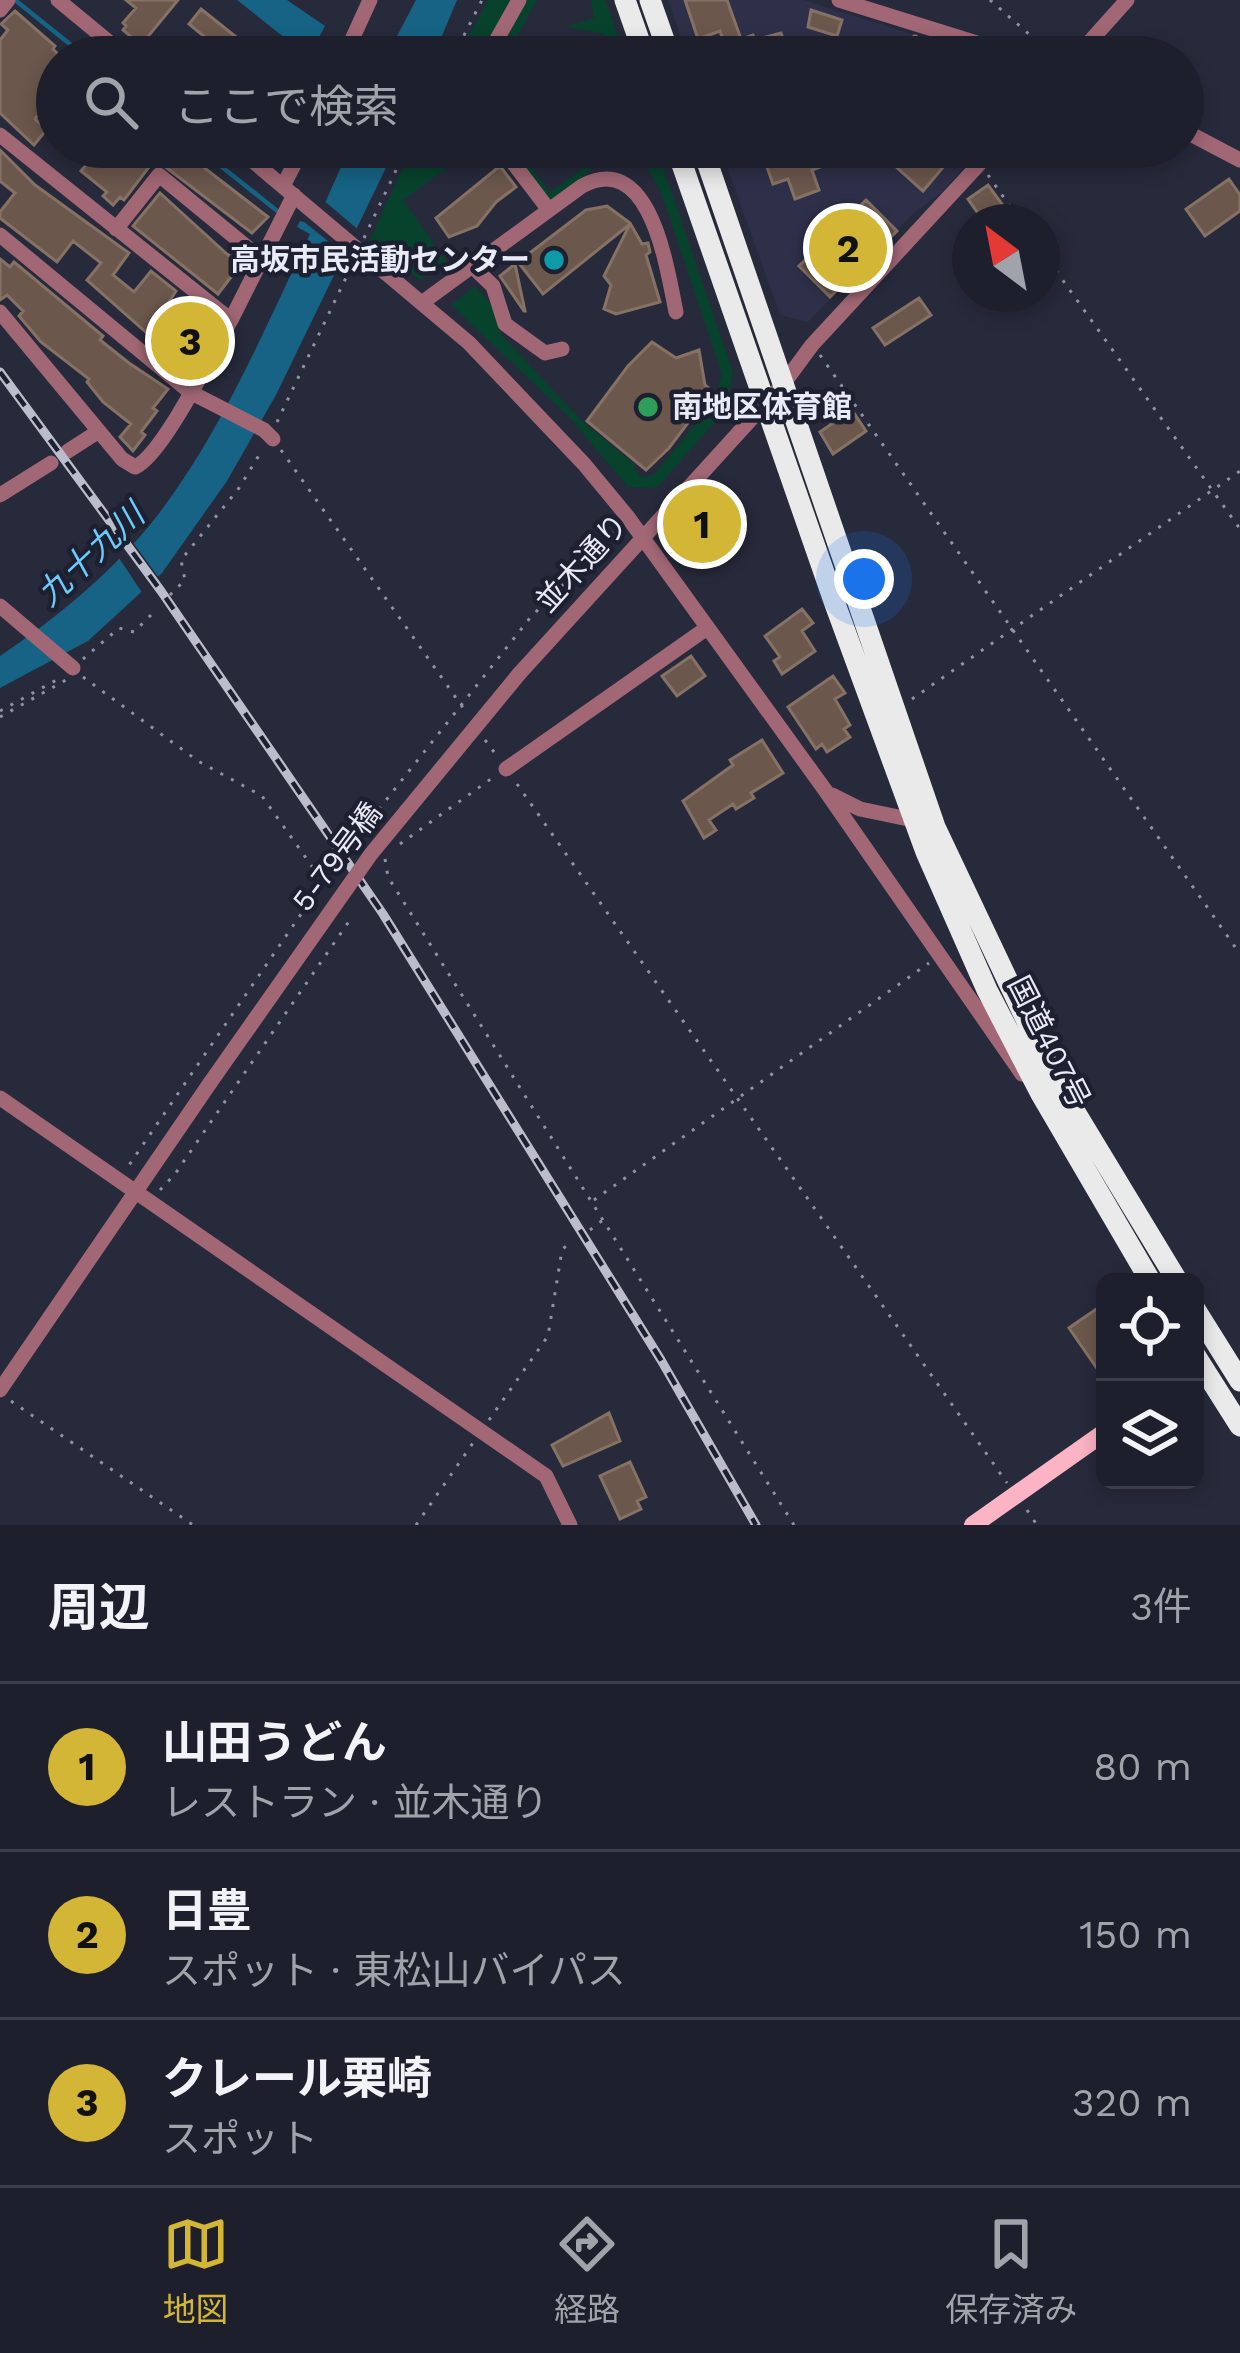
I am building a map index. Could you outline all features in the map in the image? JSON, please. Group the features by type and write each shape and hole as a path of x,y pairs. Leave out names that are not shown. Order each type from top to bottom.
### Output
{"highway":[{"path":"625,0 638,36"},
{"path":"650,0 663,36"},
{"path":"683,168 924,823"},
{"path":"708,168 894,708 924,823"},
{"name":"国道407号","path":"924,823 988,990 1041,1094 1146,1273"},
{"name":"国道407号","path":"924,823 1052,1074 1173,1273"},
{"path":"1204,1324 1240,1381"},
{"path":"1204,1372 1240,1426"}],"main road":[{"path":"1204,1359 1221,1351"},
{"path":"973,1525 1096,1438"}],"street":[{"path":"0,10 8,0"},
{"path":"58,0 102,36"},
{"path":"354,36 370,0"},
{"path":"499,36 519,0"},
{"path":"839,0 955,36"},
{"path":"1095,36 1127,0"},
{"path":"0,135 36,164"},
{"path":"1204,141 1240,160"},
{"path":"41,168 230,320"},
{"path":"261,168 423,302 533,406 641,537 825,790 1018,1070 1041,1094"},
{"path":"0,312 128,465 141,466 197,395 259,257 294,195 299,168"},
{"path":"517,168 549,210"},
{"name":"並木通り","path":"519,674 784,383 812,344 976,168"},
{"path":"116,229 158,176 259,257"},
{"path":"423,302 593,180 616,178 631,188 662,245 676,312"},
{"path":"0,235 197,395 269,435"},
{"path":"472,266 493,286 511,330 544,353 562,349"},
{"path":"68,451 99,431"},
{"path":"0,496 51,463"},
{"path":"6,619 71,668"},
{"path":"506,769 706,628"},
{"name":"5-79号橋","path":"136,1190 371,854 519,674"},
{"path":"825,790 860,809 924,823"},
{"path":"0,1098 546,1475 570,1525"},
{"path":"0,1392 136,1190"}],"path":[{"path":"464,36 482,0"},
{"path":"990,0 1031,36"},
{"path":"170,595 185,580 182,560 238,488 269,435 396,168"},
{"path":"983,168 1008,204"},
{"path":"1060,276 1240,529"},
{"path":"812,344 1240,954"},
{"path":"269,435 461,706"},
{"path":"894,708 1240,471"},
{"path":"364,828 530,618 616,530"},
{"path":"0,714 71,668 119,628 134,632 155,610"},
{"path":"0,714 60,684 71,668"},
{"path":"71,668 198,761 262,796 323,882 131,1158 136,1190 175,1174 352,917"},
{"path":"794,1525 386,870 384,861 411,835 506,769 1037,1525"},
{"path":"592,1201 926,965"},
{"path":"590,1230 604,1220"},
{"path":"416,1525 548,1336 562,1250 571,1242"},
{"path":"0,1392 193,1525"}],"shaded area":[{"path":"237,0 287,0 325,26 320,36 282,36"},
{"path":"416,0 457,0 442,36 397,36"},
{"path":"668,0 803,0 919,36 681,36"},
{"path":"341,168 386,168 277,393 227,481 162,573 88,641 0,688 0,656 104,574 141,536 180,483 241,379 310,234 297,227 300,221 315,225"},
{"path":"728,168 963,168 808,322 780,315"}],"green space":[{"path":"488,0 510,0 491,36 468,36"},
{"path":"525,0 537,0 517,36 505,36"},
{"path":"591,0 605,0 618,36 566,27 594,18"},
{"path":"403,168 446,168 403,200 447,262 420,280 370,240"},
{"path":"525,168 532,168 550,192 584,168 592,170 551,201"},
{"path":"648,168 663,168 733,372 727,408 657,488 628,487 569,417 451,305 475,286 492,305 501,334 583,422 634,464 638,475 644,478 655,473 713,403 722,374 660,189"}],"pier":[{"path":"322,199 362,233 350,259 297,216 312,218"},
{"path":"129,537 162,582 145,597 115,552"}],"building":[{"path":"126,0 178,0 148,36 130,36 123,30 136,8"},
{"path":"685,0 727,0 740,36 722,36 720,31 697,36"},
{"path":"201,9 235,36 204,36 189,24"},
{"path":"811,10 842,20 837,36 808,27"},
{"path":"15,11 44,36 36,36 34,145 0,113 0,40 8,30 1,24"},
{"path":"0,150 35,185 129,253 113,275 134,292 151,271 176,291 148,334 87,280 101,263 73,241 57,262 0,218 15,193 0,181"},
{"path":"148,168 124,200 120,197 113,205 103,196 107,192 81,171"},
{"path":"167,168 204,168 268,217 252,233"},
{"path":"498,168 516,187 477,226 449,237 436,218"},
{"path":"767,168 817,168 812,170 819,190 795,199 788,179 773,184"},
{"path":"897,168 942,168 923,191"},
{"path":"1229,179 1240,195 1240,211 1205,236 1186,209"},
{"path":"988,185 1002,204 971,204 968,199"},
{"path":"160,193 228,255 232,251 244,260 218,294 133,226"},
{"path":"866,200 897,231 830,297 799,266"},
{"name":"高坂市民活動センター","path":"607,206 630,223 642,244 648,243 646,255 660,302 616,314 604,309 611,285 604,276 630,224 543,294 518,262 586,210"},
{"path":"0,259 10,267 14,262 103,336 100,340 168,389 153,408 157,411 133,451 120,437 131,424 103,402 89,379 41,342 7,295 0,300"},
{"path":"515,264 525,311 500,276"},
{"path":"919,298 931,315 885,345 873,328"},
{"path":"198,315 213,327 180,368 166,355"},
{"name":"南地区体育館","path":"652,342 676,358 699,350 705,385 712,391 646,470 587,421"},
{"path":"852,410 866,431 833,454 820,432"},
{"path":"711,509 720,522 713,526 716,531 688,543 679,529"},
{"path":"802,609 813,623 802,631 815,651 782,674 774,661 780,657 765,636"},
{"path":"691,656 705,676 677,696 662,676"},
{"path":"833,676 845,693 835,699 850,725 844,729 850,737 827,752 822,744 816,749 788,707"},
{"path":"762,740 783,773 751,793 754,798 736,809 733,804 709,820 716,830 704,838 683,801 733,765 730,760"},
{"path":"1096,1309 1096,1367 1069,1328"},
{"path":"609,1413 620,1441 563,1466 552,1445"},
{"path":"630,1462 646,1497 637,1501 641,1509 620,1519 600,1476"}],"waterway":[{"path":"15,0 60,36"},
{"path":"223,168 276,210"}],"railway":[{"path":"0,372 161,591 383,914 661,1360 756,1525"}],"place":[{"name":"日豊","path":"848,248"},
{"name":"高坂市民活動センター","path":"554,260"},
{"name":"クレール栗崎","path":"190,341"},
{"name":"南地区体育館","path":"648,407"},
{"name":"山田うどん","path":"702,524"}],"water label":[{"name":"九十九川","path":"90,554"}]}
